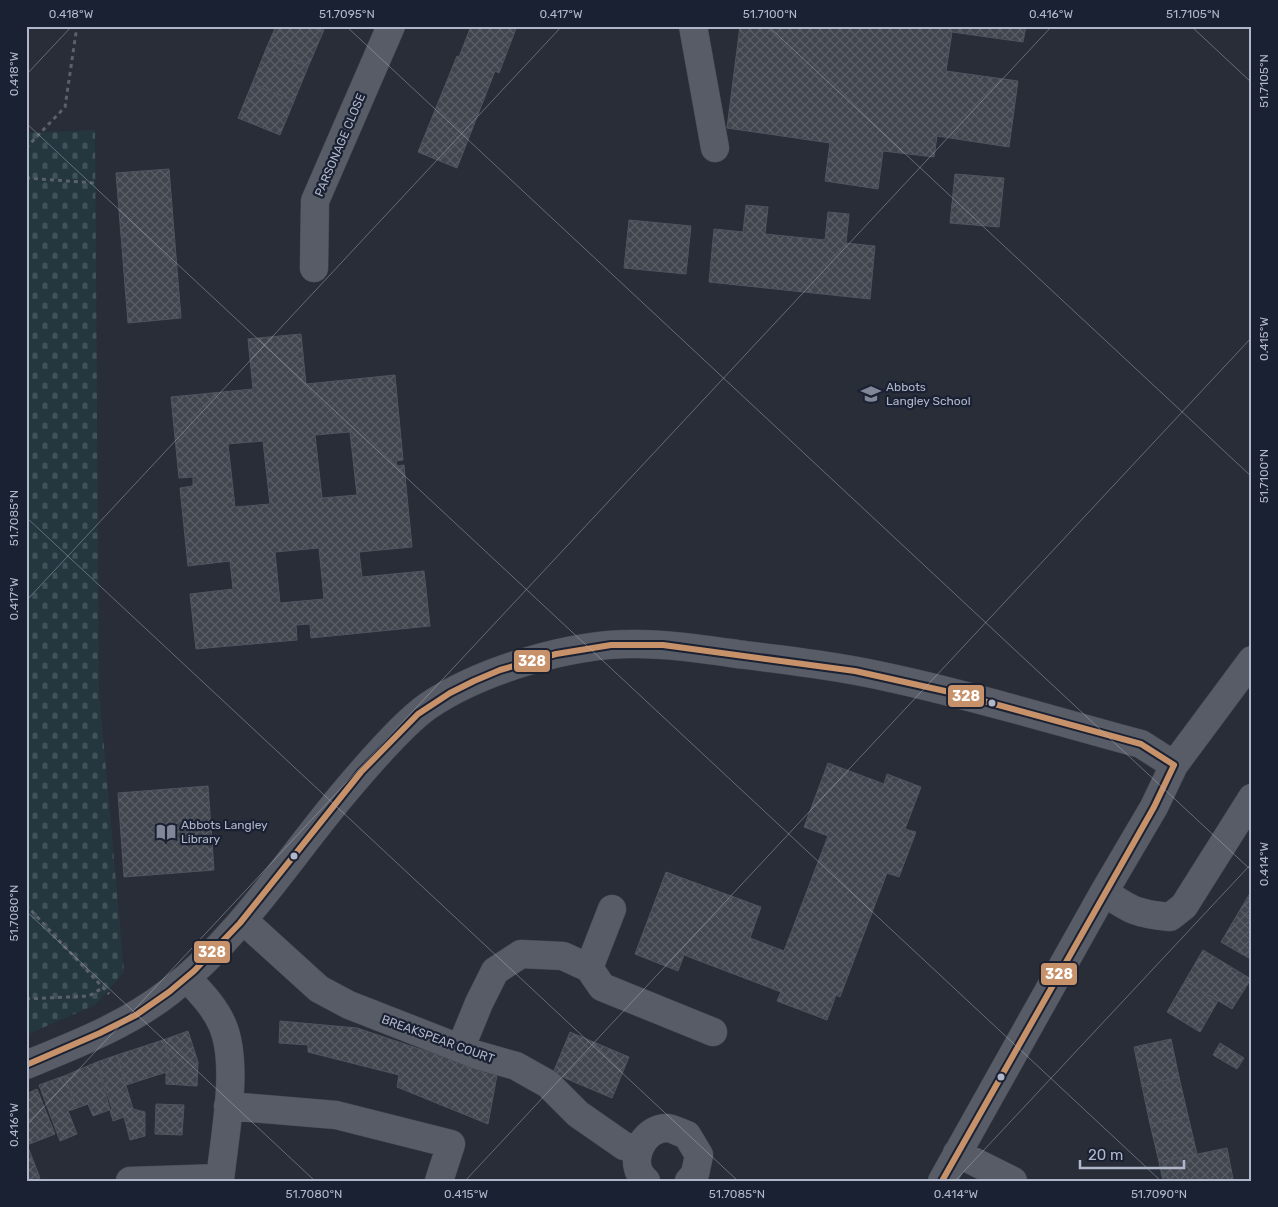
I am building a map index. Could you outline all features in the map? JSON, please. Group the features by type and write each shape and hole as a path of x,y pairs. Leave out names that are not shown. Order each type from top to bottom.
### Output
{"street":[{"name":"PARSONAGE CLOSE","path":"314,268 315,201 391,26"},
{"path":"693,26 715,148"},
{"path":"26,1066 86,1040 138,1013 187,978 243,920 344,792 426,708 458,688 512,666 572,651 643,645 798,662 891,678 1141,744 1174,765"},
{"path":"942,1181 1104,892 1154,807 1174,765 1252,660"},
{"path":"1104,892 1132,911 1146,915 1170,917 1184,906 1252,798"},
{"path":"589,968 612,909"},
{"name":"BREAKSPEAR COURT","path":"243,920 320,989 348,1005 477,1054 516,1066 548,1084 578,1114 624,1146 638,1148"},
{"path":"461,1047 479,1003 496,971 521,954 563,956 589,968 602,987 713,1032"},
{"path":"130,1181 220,1179 228,1106 230,1066 223,1025 207,1000 187,978"},
{"path":"228,1106 336,1115 451,1144 439,1181"},
{"path":"646,1181 637,1164 638,1148 650,1134 667,1128 687,1135 699,1155 695,1174 689,1181"},
{"path":"957,1153 1013,1181"}],"path":[{"path":"26,148 65,107 77,26"},
{"path":"26,178 96,183"},
{"path":"26,904 115,1001"},
{"path":"26,999 89,996 104,987"}],"green space":[{"path":"95,130 99,690 124,972 95,1005 26,1035 26,133"}],"building":[{"path":"276,26 308,26 323,32 308,67 266,49"},
{"path":"308,26 325,26 323,32"},
{"path":"471,26 517,26 499,73 495,71 457,168 418,152"},
{"path":"740,26 1026,26 1023,42 952,32 946,71 1018,81 1009,147 937,136 934,157 883,151 878,189 825,181 830,143 727,128"},
{"path":"266,49 308,67 294,101 252,84"},
{"path":"252,84 294,101 280,135 238,118"},
{"path":"169,169 181,318 128,323 116,173"},
{"path":"955,174 1004,178 999,227 950,223"},
{"path":"746,205 768,207 765,234 825,240 828,212 849,214 846,243 875,246 870,299 709,282 714,229 743,232"},
{"path":"629,220 691,226 686,274 624,268"},
{"path":"301,334 306,384 395,375 403,460 396,461 397,466 404,465 412,547 359,552 362,577 424,571 430,626 311,638 310,624 296,625 297,640 196,649 190,594 233,589 230,561 188,566 180,488 193,486 193,477 179,478 171,397 253,389 248,339","holes":["350,432 357,495 322,498 315,435","263,441 270,504 235,507 228,444","319,548 324,599 280,603 275,552"]},
{"path":"828,763 884,784 887,774 921,787 905,829 916,832 899,877 887,873 840,997 836,995 827,1020 777,1001 781,992 684,955 678,971 635,954 666,872 761,907 750,938 784,951 828,836 804,827"},
{"name":"Abbots Langley Library","path":"208,786 214,870 124,877 118,793"},
{"path":"1252,890 1252,918 1240,910"},
{"path":"1240,910 1252,918 1252,960 1221,942"},
{"path":"1203,950 1251,979 1232,1009 1185,981"},
{"path":"1185,981 1218,1001 1200,1032 1167,1012"},
{"path":"280,1021 357,1028 497,1075 488,1124 397,1087 399,1075 308,1052 308,1045 279,1043"},
{"path":"188,1031 198,1062 197,1086 166,1084 166,1072 173,1070 163,1040"},
{"path":"570,1032 629,1057 612,1098 553,1073"},
{"path":"1171,1039 1179,1077 1142,1086 1134,1047"},
{"path":"163,1040 173,1070 126,1085 117,1055"},
{"path":"1220,1043 1244,1058 1237,1069 1213,1055"},
{"path":"117,1055 133,1109 145,1112 145,1136 130,1140 124,1117 113,1121 97,1062"},
{"path":"97,1062 112,1109 93,1116 88,1104 77,1108 64,1076"},
{"path":"64,1076 77,1108 68,1111 77,1134 60,1141 39,1085"},
{"path":"1179,1077 1188,1116 1150,1124 1142,1086"},
{"path":"37,1089 55,1134 27,1145 26,1094"},
{"path":"156,1104 184,1105 182,1135 155,1134"},
{"path":"1188,1116 1197,1154 1159,1162 1150,1124"},
{"path":"26,1142 40,1178 34,1181 26,1181"},
{"path":"1227,1148 1233,1179 1229,1181 1163,1181 1159,1162"}],"transit line":[{"name":"328","path":"26,1065 136,1015 169,992 194,971 240,923 361,772 418,714 450,693 474,681 500,670 556,654 611,645 663,645 855,671 954,693 1141,744 1174,765"},
{"name":"328","path":"942,1181 1154,807 1174,765"}],"place":[{"name":"Abbots Langley School","path":"871,394"},
{"name":"Abbots Langley Library","path":"166,832"}]}
